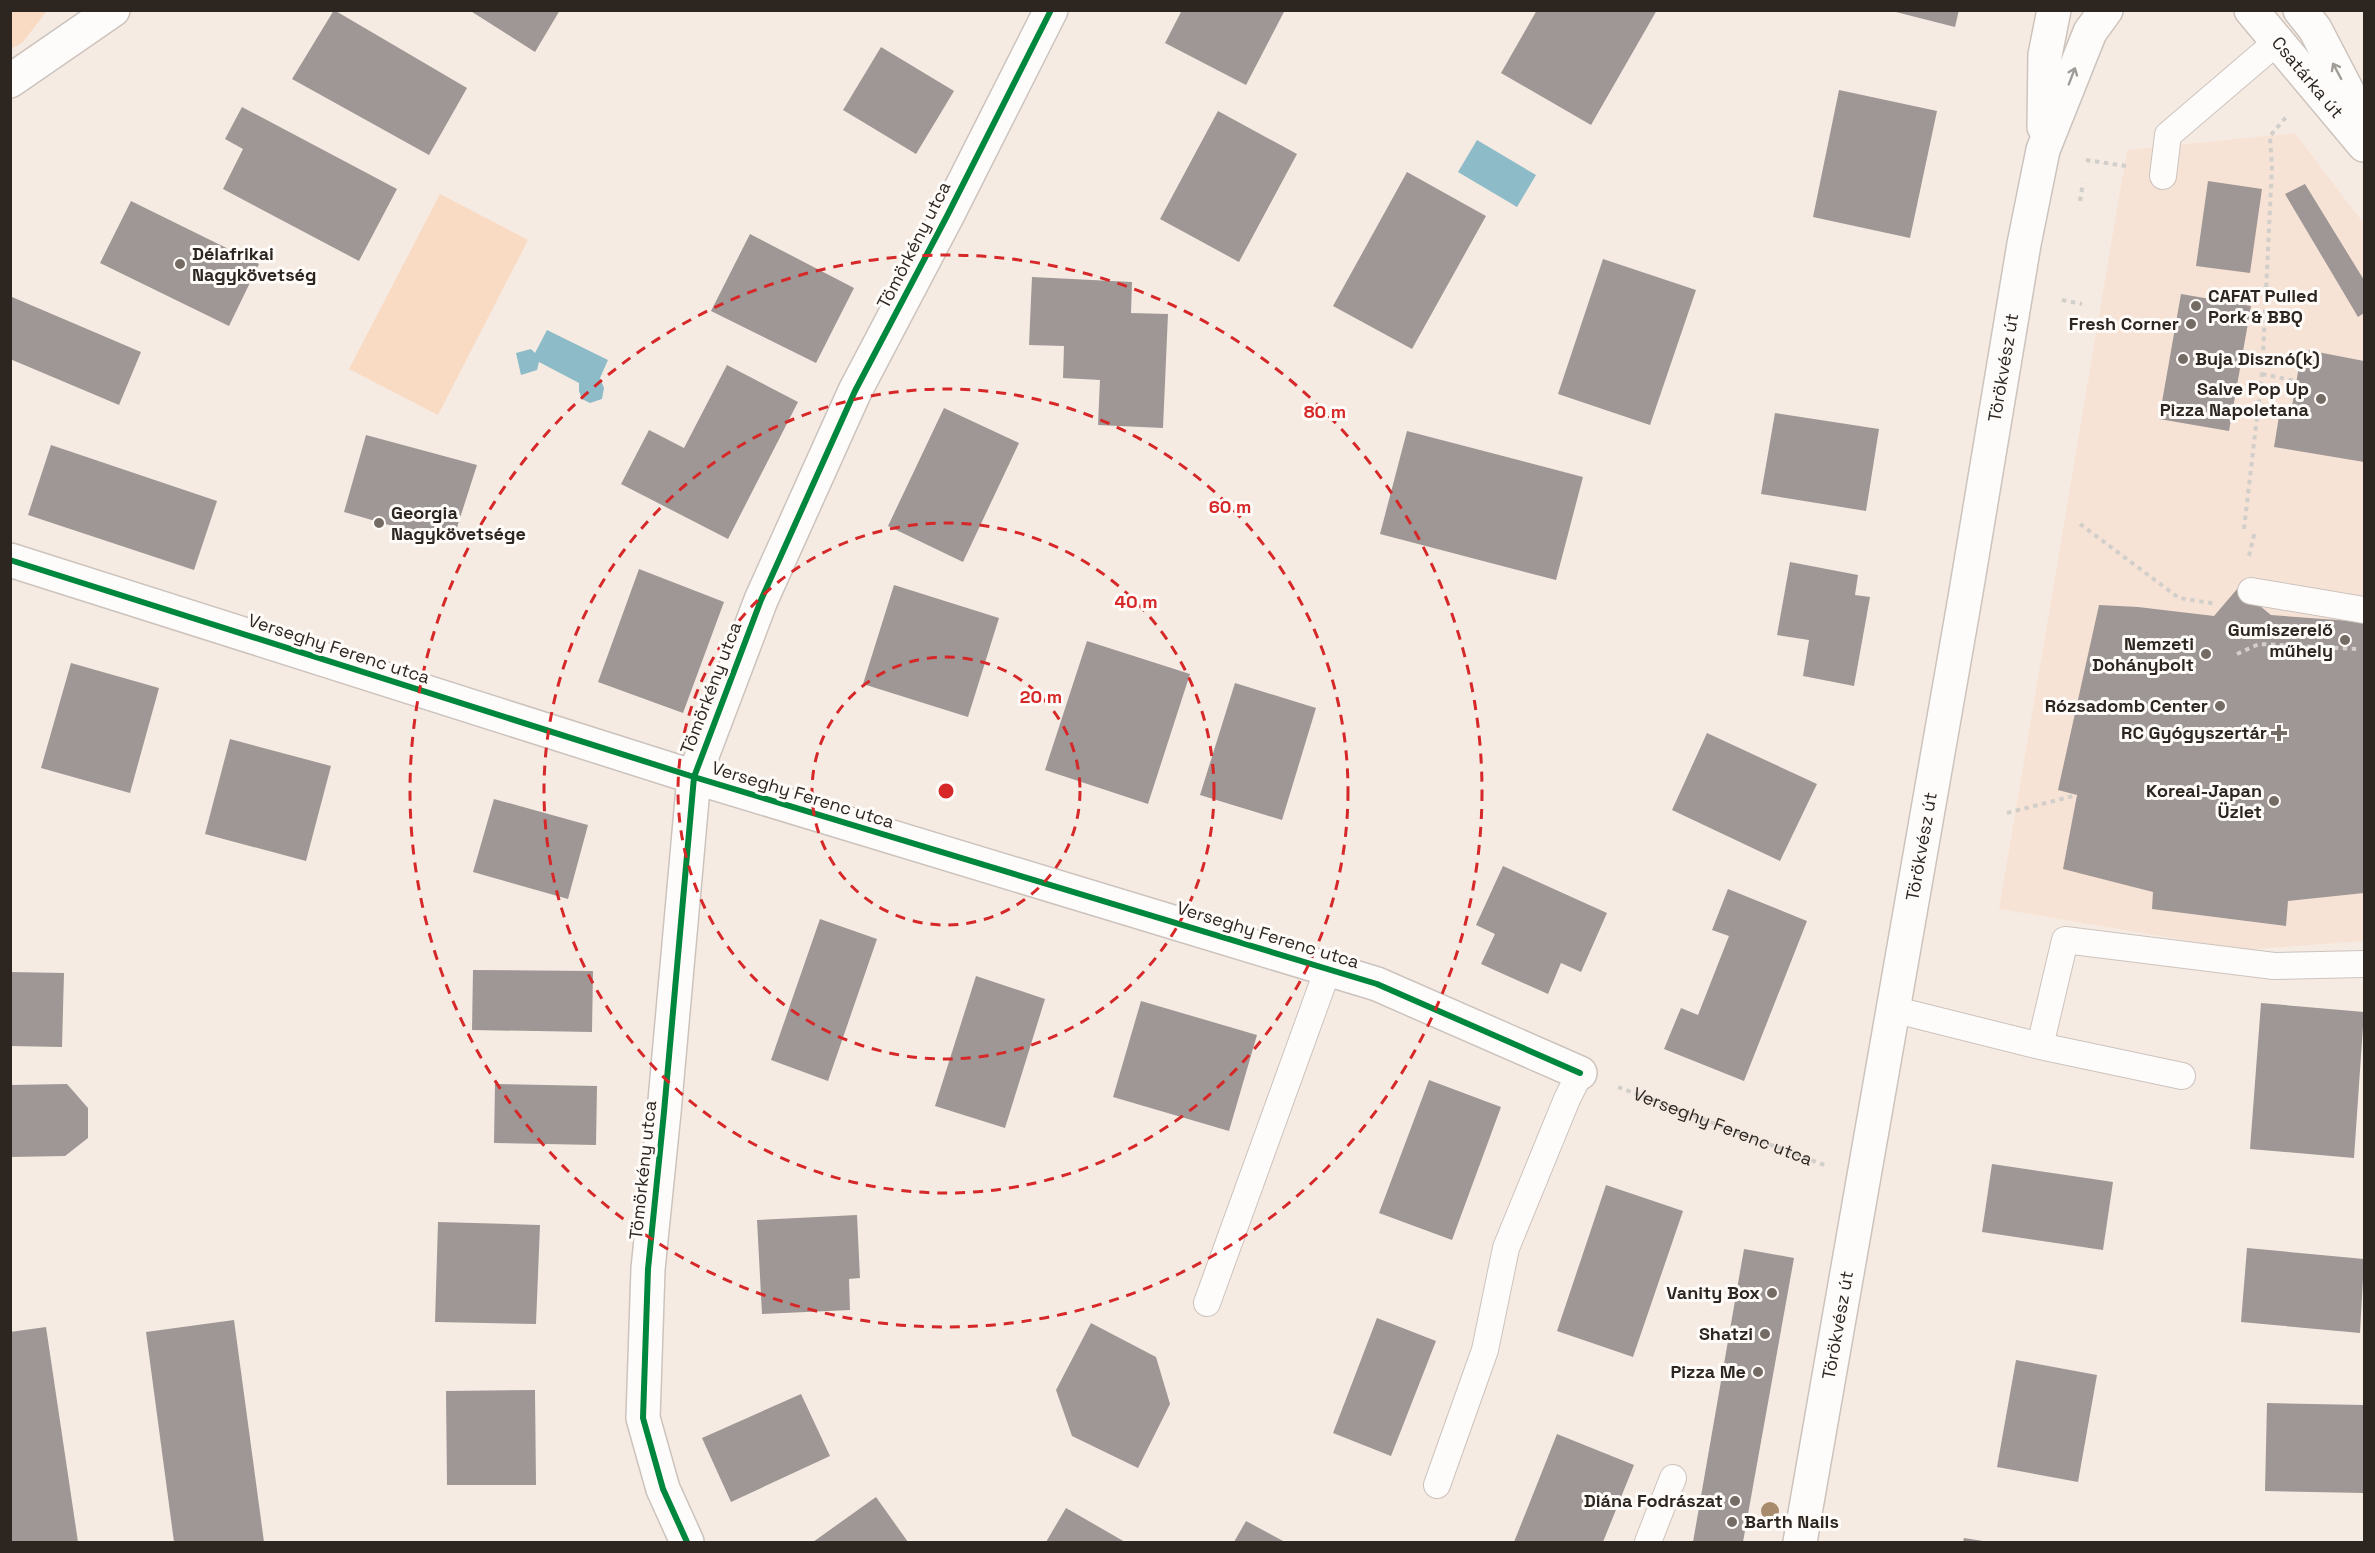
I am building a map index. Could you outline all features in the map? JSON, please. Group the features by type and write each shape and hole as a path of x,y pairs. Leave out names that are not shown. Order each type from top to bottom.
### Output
{"street":[{"path":"10,81 113,10"},
{"name":"Tömörkény utca","path":"687,1542 663,1489 643,1418 648,1269 694,777 761,600 855,391 1051,10"},
{"name":"Törökvész út","path":"1800,1542 1969,575 2024,244 2043,150 2045,55 2054,10"},
{"name":"Törökvész út","path":"2043,150 2090,32 2106,10"},
{"name":"Csatárka út","path":"2251,10 2364,145"},
{"name":"Csatárka út","path":"2300,10 2315,28 2364,123"},
{"name":"Verseghy Ferenc utca","path":"10,560 694,777 1377,984 1580,1073"}],"lane":[{"path":"2163,176 2168,135 2278,41"},
{"path":"2251,591 2364,610"},
{"path":"2040,1046 2065,940 2274,966 2364,964"},
{"path":"1207,1303 1328,969"},
{"path":"1892,1009 2040,1046 2182,1076"},
{"path":"1437,1485 1485,1350 1506,1248 1567,1099 1580,1073"},
{"path":"1648,1542 1673,1478"}],"path":[{"path":"2244,529 2262,374 2272,167 2270,136 2294,109"},
{"path":"2086,160 2125,167 2133,161"},
{"path":"2080,201 2083,183"},
{"path":"2062,300 2082,304"},
{"path":"2262,374 2296,381"},
{"path":"2080,524 2179,598 2224,604"},
{"path":"2248,558 2254,531"},
{"path":"2237,654 2259,644 2364,649"},
{"path":"2007,813 2077,795"}],"shaded area":[{"path":"11,10 47,11 22,43 11,49"},
{"path":"2295,133 2364,224 2364,941 2244,950 1999,909 2127,150"},
{"path":"440,194 528,240 438,415 349,369"}],"water":[{"path":"1477,140 1536,175 1517,207 1458,172"},
{"path":"547,330 608,360 600,378 604,388 602,399 590,403 582,399 579,383 539,362 537,370 521,375 516,353 531,349 535,353"}],"building":[{"path":"334,10 467,88 429,155 292,79"},
{"path":"469,10 560,10 535,52"},
{"path":"1182,10 1285,10 1246,85 1165,43"},
{"path":"1537,10 1657,10 1591,125 1501,73"},
{"path":"1888,10 1959,10 1955,27"},
{"path":"881,47 954,91 916,154 843,110"},
{"path":"1839,90 1937,111 1910,238 1813,217"},
{"path":"242,107 397,189 359,261 223,189 243,149 225,139"},
{"path":"1218,111 1297,154 1239,262 1160,219"},
{"path":"1407,172 1486,216 1412,349 1333,306"},
{"path":"2208,181 2262,189 2250,273 2196,266"},
{"path":"2305,184 2364,280 2364,313 2358,317 2285,194"},
{"name":"Délafrikai Nagykövetség","path":"131,201 259,264 229,326 100,263"},
{"path":"750,234 854,288 816,363 711,311"},
{"path":"1603,259 1696,290 1650,425 1558,394"},
{"path":"1032,277 1132,282 1131,313 1168,314 1163,428 1098,425 1100,380 1063,378 1064,346 1029,345"},
{"path":"2181,294 2251,306 2229,431 2159,419"},
{"path":"12,297 141,352 119,405 10,359"},
{"path":"2302,349 2364,361 2364,462 2274,447 2280,410 2291,412"},
{"path":"727,365 798,402 728,539 621,484 649,430 684,448"},
{"path":"944,408 1019,443 963,562 888,526"},
{"path":"1775,413 1879,429 1866,511 1761,494"},
{"path":"1407,431 1583,477 1556,580 1380,534"},
{"path":"366,435 477,465 452,543 344,512"},
{"path":"51,445 217,501 194,570 28,515"},
{"path":"1790,562 1858,575 1855,595 1870,597 1854,686 1803,676 1809,640 1777,635"},
{"path":"639,569 724,602 683,713 598,682"},
{"path":"894,585 999,618 968,717 863,684"},
{"name":"Rózsadomb Center","path":"2238,588 2271,615 2364,622 2364,893 2288,901 2286,926 2152,909 2153,892 2063,869 2077,795 2058,790 2099,605 2214,616"},
{"path":"1087,641 1190,674 1148,804 1045,770"},
{"path":"71,663 159,688 130,793 41,768"},
{"path":"1235,683 1316,708 1282,820 1200,795"},
{"path":"1707,733 1817,784 1780,861 1672,810"},
{"path":"230,739 331,766 306,861 205,834"},
{"path":"494,799 588,825 568,899 473,872"},
{"path":"1503,866 1607,913 1581,972 1561,963 1548,994 1481,964 1495,934 1476,925"},
{"path":"1728,889 1807,921 1744,1081 1664,1049 1681,1008 1698,1015 1729,936 1712,930"},
{"path":"820,919 877,939 828,1081 771,1060"},
{"path":"473,970 593,971 592,1032 472,1030"},
{"path":"10,972 64,973 62,1047 10,1046"},
{"path":"976,976 1045,999 1005,1128 935,1106"},
{"path":"1141,1001 1257,1035 1229,1131 1113,1097"},
{"path":"2261,1003 2364,1012 2354,1158 2250,1149"},
{"path":"1429,1080 1501,1107 1452,1240 1379,1213"},
{"path":"67,1084 88,1108 88,1138 65,1156 10,1157 10,1085"},
{"path":"495,1084 597,1086 596,1145 494,1143"},
{"path":"1992,1164 2113,1182 2103,1250 1982,1232"},
{"path":"1606,1185 1683,1211 1633,1357 1557,1331"},
{"path":"857,1215 860,1278 849,1279 850,1310 762,1314 757,1220"},
{"path":"438,1222 540,1225 536,1324 435,1322"},
{"path":"2247,1248 2364,1259 2360,1333 2241,1322"},
{"path":"1744,1249 1794,1258 1743,1542 1693,1542"},
{"path":"1377,1318 1436,1341 1391,1456 1333,1433"},
{"path":"234,1320 264,1542 174,1542 146,1332"},
{"path":"1091,1323 1156,1357 1170,1404 1138,1468 1072,1436 1056,1390"},
{"path":"46,1327 78,1542 10,1542 10,1332"},
{"path":"2016,1360 2097,1375 2078,1482 1997,1467"},
{"path":"535,1390 536,1485 447,1485 446,1391"},
{"path":"801,1394 830,1456 731,1502 702,1438"},
{"path":"2267,1403 2364,1405 2364,1493 2265,1491"},
{"path":"1557,1434 1634,1465 1603,1542 1514,1542"},
{"path":"876,1497 908,1542 813,1542"},
{"path":"1066,1508 1125,1542 1046,1542"},
{"path":"1246,1521 1285,1542 1234,1542"},
{"path":"1964,1538 1983,1541 1963,1542"}],"cycle path":[{"path":"687,1542 663,1489 643,1418 648,1269 694,777 761,600 855,391 1051,10"},
{"path":"10,560 694,777 1377,984 1580,1073"}],"place":[{"name":"Délafrikai Nagykövetség","path":"180,264"},
{"name":"CAFAT Pulled Pork & BBQ","path":"2196,306"},
{"name":"Fresh Corner","path":"2191,324"},
{"name":"Buja Disznó(k)","path":"2183,359"},
{"name":"Salve Pop Up Pizza Napoletana","path":"2321,399"},
{"name":"Georgia Nagykövetsége","path":"379,523"},
{"name":"Gumiszerelő műhely","path":"2345,640"},
{"name":"Nemzeti Dohánybolt","path":"2206,654"},
{"name":"Rózsadomb Center","path":"2220,706"},
{"name":"RC Gyógyszertár","path":"2279,733"},
{"name":"Koreai-Japan Üzlet","path":"2274,801"},
{"name":"Vanity Box","path":"1772,1293"},
{"name":"Shatzi","path":"1765,1334"},
{"name":"Pizza Me","path":"1758,1372"},
{"name":"Diána Fodrászat","path":"1735,1501"},
{"name":"Barth Nails","path":"1732,1522"}]}
